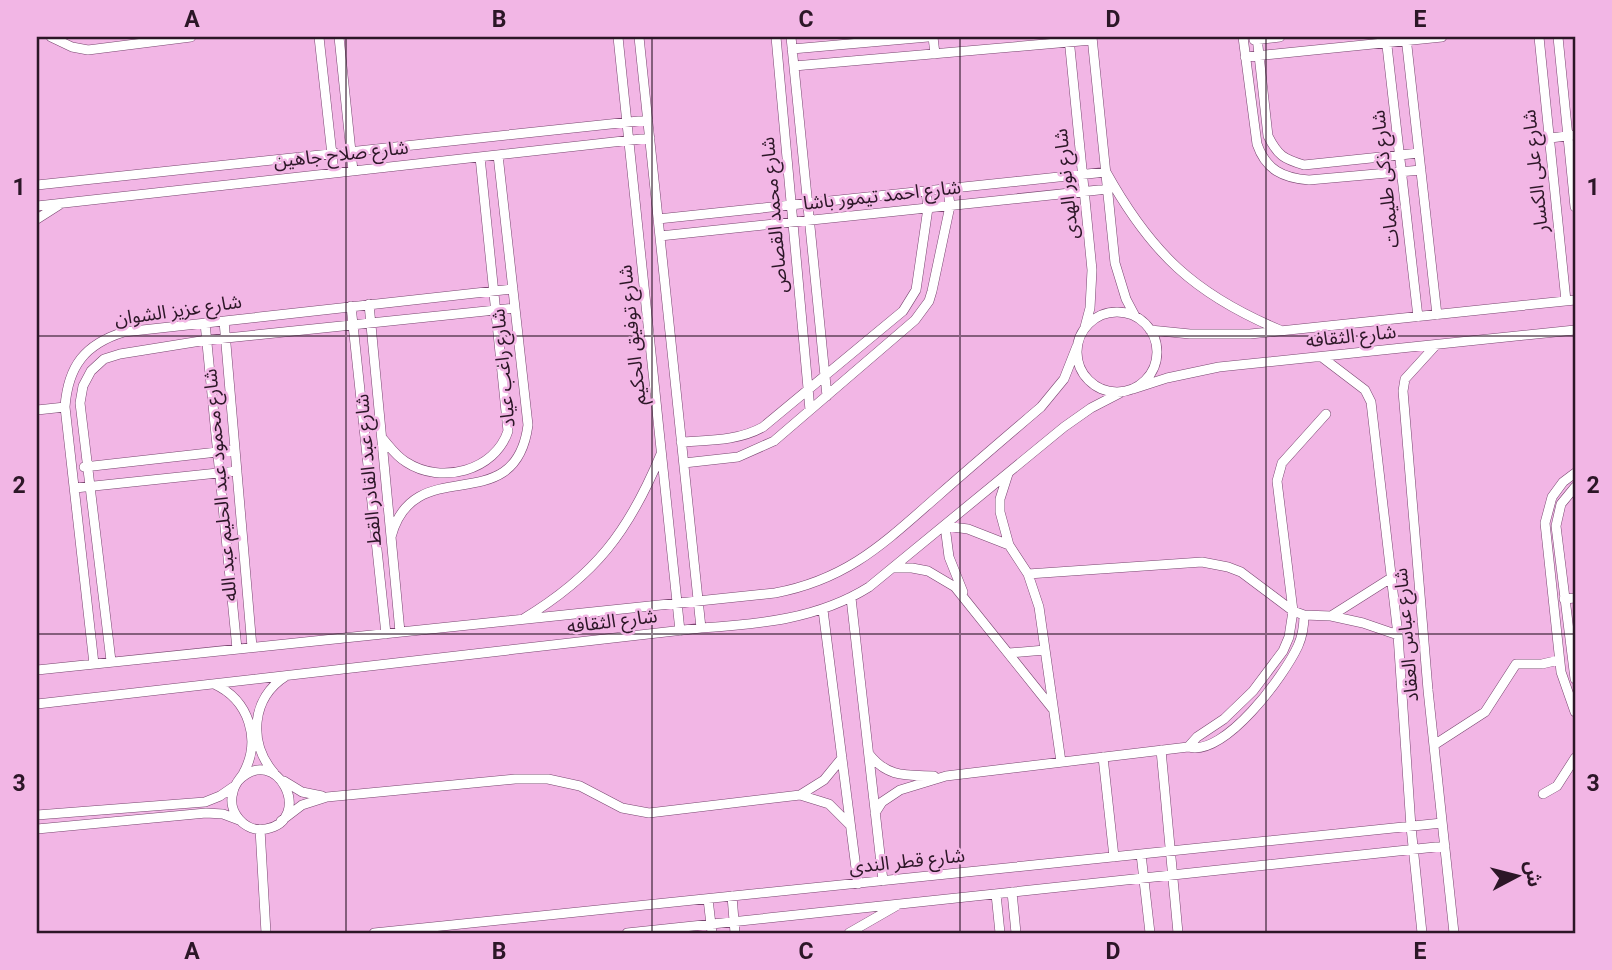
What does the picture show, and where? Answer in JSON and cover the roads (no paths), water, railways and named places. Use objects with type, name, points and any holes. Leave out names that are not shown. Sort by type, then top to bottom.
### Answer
[{"type":"street","points":[[51,37],[72,47],[88,50],[191,37]]},
{"type":"street","points":[[318,37],[334,173]]},
{"type":"street","points":[[339,37],[353,171]]},
{"type":"street","name":"شارع توفيق الحكيم","points":[[618,37],[680,631]]},
{"type":"street","name":"شارع توفيق الحكيم","points":[[639,37],[701,628]]},
{"type":"street","name":"شارع محمد القصاص","points":[[776,37],[810,410]]},
{"type":"street","name":"شارع محمد القصاص","points":[[791,37],[827,396]]},
{"type":"street","points":[[792,48],[925,37]]},
{"type":"street","points":[[933,37],[935,54]]},
{"type":"street","points":[[1280,37],[1243,39],[1257,144],[1261,155],[1276,172],[1291,178],[1308,180],[1421,170]]},
{"type":"street","points":[[1245,57],[1387,40],[1442,37]]},
{"type":"street","name":"شارع على الكسار","points":[[1539,37],[1570,301]]},
{"type":"street","name":"شارع على الكسار","points":[[1558,37],[1572,136],[1575,207]]},
{"type":"street","points":[[794,66],[1092,38]]},
{"type":"street","name":"شارع نور الهدى","points":[[1092,38],[1115,264],[1135,316]]},
{"type":"street","points":[[1258,38],[1268,136],[1275,150],[1287,160],[1304,165],[1419,153]]},
{"type":"street","name":"شارع نور الهدى","points":[[1069,39],[1092,270],[1090,309],[1085,327]]},
{"type":"street","name":"شارع ذكى طليمات","points":[[1406,39],[1437,315]]},
{"type":"street","name":"شارع ذكى طليمات","points":[[1387,40],[1418,317]]},
{"type":"street","name":"شارع صلاح جاهين","points":[[38,184],[648,120]]},
{"type":"street","points":[[1550,138],[1572,136]]},
{"type":"street","name":"شارع صلاح جاهين","points":[[37,206],[650,138]]},
{"type":"street","name":"شارع راغب عياد","points":[[391,537],[400,514],[417,497],[432,491],[485,481],[502,474],[517,461],[525,444],[528,425],[498,155]]},
{"type":"street","name":"شارع راغب عياد","points":[[383,439],[407,463],[441,473],[475,467],[503,446],[509,417],[480,157]]},
{"type":"street","points":[[1552,162],[1573,159]]},
{"type":"street","points":[[1276,172],[1287,160]]},
{"type":"street","points":[[1106,173],[1141,229],[1177,269],[1209,294],[1243,314],[1280,330]]},
{"type":"street","name":"شارع احمد تيمور باشا","points":[[658,219],[1106,173]]},
{"type":"street","points":[[684,463],[738,457],[774,441],[924,310],[932,291],[950,206],[948,189]]},
{"type":"street","name":"شارع احمد تيمور باشا","points":[[660,236],[1108,189]]},
{"type":"street","points":[[681,442],[750,434],[772,421],[903,311],[914,296],[928,208],[926,191]]},
{"type":"street","points":[[37,219],[63,203]]},
{"type":"street","name":"شارع عزيز الشوان","points":[[94,664],[65,407],[72,373],[81,358],[93,346],[124,332],[513,289]]},
{"type":"street","name":"شارع الثقافه","points":[[1150,330],[1210,335],[1250,334],[1570,301]]},
{"type":"street","name":"شارع عبد القادر القط","points":[[369,304],[400,632]]},
{"type":"street","name":"شارع عبد القادر القط","points":[[351,306],[386,634]]},
{"type":"street","name":"شارع عزيز الشوان","points":[[111,661],[80,403],[83,386],[91,371],[104,359],[207,340],[515,308]]},
{"type":"street","points":[[1114,312],[1135,316],[1156,340],[1156,363],[1143,383],[1133,389],[1120,393],[1096,387],[1080,368],[1077,346],[1085,327],[1103,314],[1114,312]]},
{"type":"street","name":"شارع محمود عبد الحليم عبد الله","points":[[224,321],[252,647]]},
{"type":"street","name":"شارع محمود عبد الحليم عبد الله","points":[[205,323],[237,649]]},
{"type":"street","name":"شارع الثقافه","points":[[1133,389],[1175,376],[1219,367],[1575,330]]},
{"type":"street","name":"شارع عباس العقاد","points":[[1436,345],[1405,379],[1403,391],[1434,745],[1454,933]]},
{"type":"street","name":"شارع الثقافه","points":[[37,670],[797,589],[834,576],[867,556],[1041,407],[1064,379],[1077,346]]},
{"type":"street","name":"شارع عباس العقاد","points":[[1323,358],[1357,382],[1371,402],[1398,635],[1411,827],[1422,933]]},
{"type":"street","name":"شارع الثقافه","points":[[37,704],[774,621],[823,610],[851,598],[893,569],[1077,417],[1120,393]]},
{"type":"street","points":[[37,410],[65,407]]},
{"type":"street","points":[[1188,747],[1197,737],[1224,719],[1264,678],[1283,651],[1289,637],[1293,611],[1277,481],[1282,463],[1326,414]]},
{"type":"street","points":[[72,468],[235,450]]},
{"type":"street","points":[[521,620],[553,601],[582,578],[608,551],[630,520],[662,452]]},
{"type":"street","points":[[75,488],[237,471]]},
{"type":"street","points":[[1008,474],[1000,499],[1000,512],[1009,545],[1028,574],[1039,607],[1061,762]]},
{"type":"street","points":[[1575,474],[1563,482],[1552,497],[1545,523],[1559,660],[1565,688],[1575,712]]},
{"type":"street","points":[[1575,487],[1561,504],[1556,526],[1575,679]]},
{"type":"street","points":[[967,600],[952,566],[945,526],[968,529],[1009,545]]},
{"type":"street","points":[[1028,574],[1202,562],[1215,564],[1241,572],[1293,611],[1363,623],[1398,635]]},
{"type":"street","points":[[893,569],[912,568],[935,574],[949,582],[967,600],[1053,709]]},
{"type":"street","points":[[1331,616],[1391,578]]},
{"type":"street","points":[[851,598],[883,881]]},
{"type":"street","points":[[1564,599],[1575,598]]},
{"type":"street","points":[[823,610],[858,884]]},
{"type":"street","points":[[875,813],[882,802],[900,790],[946,776],[1188,747],[1202,748],[1216,741],[1265,697],[1300,643],[1304,615]]},
{"type":"street","points":[[1009,653],[1045,650]]},
{"type":"street","points":[[1434,745],[1485,712],[1516,664],[1542,664],[1559,660]]},
{"type":"street","points":[[281,821],[288,811],[290,800],[287,788],[260,751],[257,720],[269,691],[286,676]]},
{"type":"street","points":[[212,684],[236,700],[250,725],[251,755],[236,783],[232,804],[239,820]]},
{"type":"street","points":[[1161,750],[1178,933]]},
{"type":"street","points":[[869,754],[882,768],[890,772],[946,776]]},
{"type":"street","points":[[1103,757],[1114,857]]},
{"type":"street","points":[[800,795],[824,780],[842,758]]},
{"type":"street","points":[[1543,794],[1557,786],[1575,758]]},
{"type":"street","points":[[37,816],[205,802],[220,796],[246,774],[257,771],[268,772],[302,792],[327,797]]},
{"type":"street","points":[[37,829],[206,813],[223,814],[248,827],[260,829],[271,827],[302,805],[327,797],[530,779],[564,781],[580,786],[622,808],[649,813],[800,795],[829,804],[850,825]]},
{"type":"street","name":"شارع قطر الندى","points":[[374,933],[1442,823]]},
{"type":"street","points":[[260,829],[266,933]]},
{"type":"street","points":[[627,933],[711,929],[734,922],[1445,846]]},
{"type":"street","points":[[1141,854],[1150,933]]},
{"type":"street","points":[[1012,892],[1016,933]]},
{"type":"street","points":[[996,894],[1000,933]]},
{"type":"street","points":[[732,897],[736,933]]},
{"type":"street","points":[[708,899],[711,929]]},
{"type":"street","points":[[849,933],[901,904]]}]
